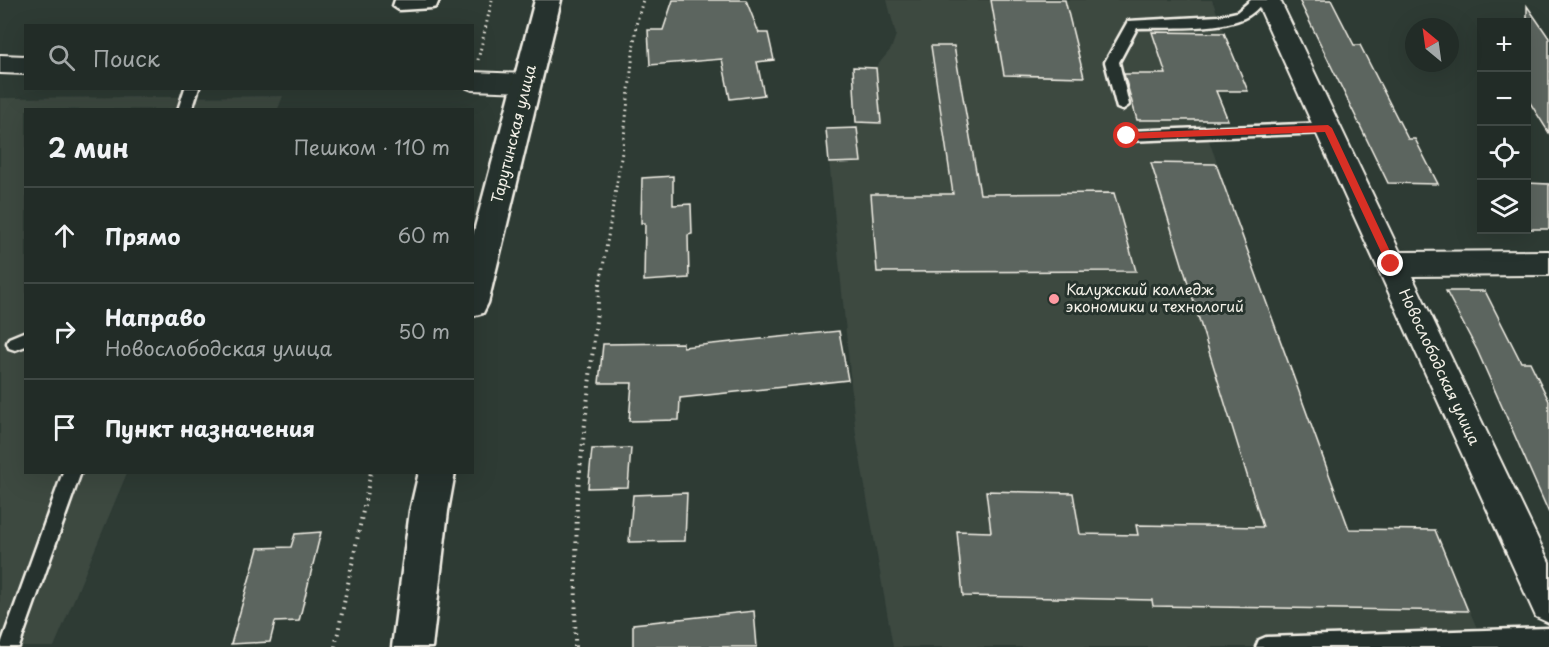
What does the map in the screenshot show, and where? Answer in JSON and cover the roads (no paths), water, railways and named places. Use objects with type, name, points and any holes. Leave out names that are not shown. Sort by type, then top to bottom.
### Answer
[{"type":"main road","name":"Тарутинская улица","points":[[474,295],[548,0]]},
{"type":"main road","points":[[412,647],[429,511],[437,474]]},
{"type":"street","name":"Новослободская улица","points":[[1268,0],[1549,604]]},
{"type":"street","points":[[0,64],[24,65]]},
{"type":"street","points":[[474,75],[527,83]]},
{"type":"street","points":[[1391,264],[1549,263]]},
{"type":"lane","points":[[401,0],[399,6],[432,4],[433,0]]},
{"type":"lane","points":[[1122,105],[1112,62],[1133,24],[1219,20],[1241,15],[1259,0]]},
{"type":"lane","points":[[186,108],[191,90]]},
{"type":"lane","points":[[1127,136],[1328,128]]},
{"type":"lane","points":[[9,647],[71,474]]},
{"type":"lane","points":[[1266,647],[1549,638]]},
{"type":"place","name":"Калужский колледж экономики и технологий","points":[[1054,299]]}]
